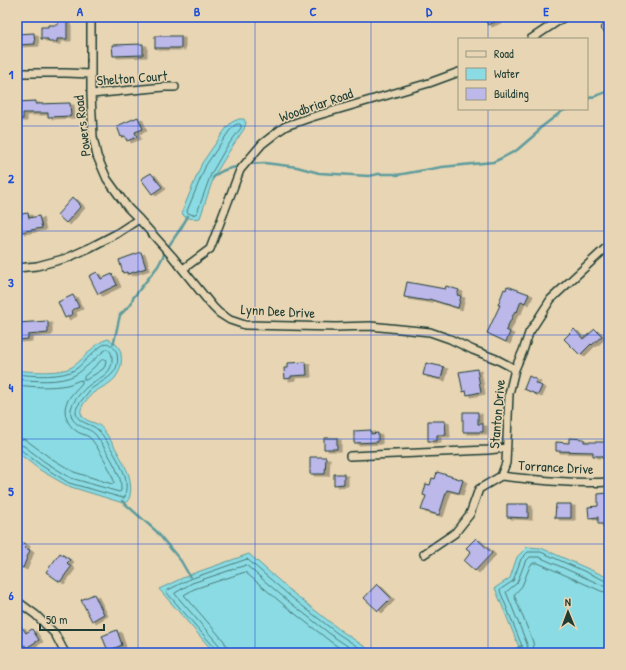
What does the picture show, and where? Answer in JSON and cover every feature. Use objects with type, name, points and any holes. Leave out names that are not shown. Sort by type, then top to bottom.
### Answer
[{"type":"street","name":"Powers Road","points":[[91,17],[90,94],[93,137],[97,156],[107,179],[128,208],[140,219]]},
{"type":"street","points":[[532,38],[564,17]]},
{"type":"street","name":"Woodbriar Road","points":[[183,269],[210,249],[240,170],[262,144],[280,130],[286,126],[312,117],[429,83],[458,72]]},
{"type":"street","points":[[17,73],[91,74]]},
{"type":"street","name":"Shelton Court","points":[[90,94],[175,87]]},
{"type":"street","points":[[17,268],[37,266],[67,258],[116,234],[140,219]]},
{"type":"street","name":"Lynn Dee Drive","points":[[140,219],[213,307],[230,320],[245,325],[336,327],[370,326],[430,332],[496,359],[515,369]]},
{"type":"street","name":"Stanton Drive","points":[[501,476],[506,463],[509,394],[515,369],[529,333],[551,299],[609,244]]},
{"type":"street","points":[[350,456],[506,448]]},
{"type":"street","points":[[424,554],[455,533],[470,514],[479,489],[501,476]]},
{"type":"street","name":"Torrance Drive","points":[[501,476],[545,481],[609,482]]},
{"type":"street","points":[[17,601],[36,615],[55,634],[65,653]]},
{"type":"water","points":[[239,119],[244,119],[246,123],[244,129],[214,176],[200,218],[195,219],[183,215],[182,212],[202,163],[227,127],[232,122]]},
{"type":"water","points":[[108,339],[120,349],[121,363],[119,370],[112,381],[91,395],[81,408],[81,413],[84,418],[100,426],[112,442],[125,465],[129,476],[131,490],[129,499],[127,502],[123,503],[68,486],[40,470],[17,452],[17,370],[45,372],[67,369],[77,364],[98,344]]},
{"type":"water","points":[[527,547],[541,548],[609,578],[609,653],[519,653],[519,647],[495,588],[510,578],[517,557]]},
{"type":"water","points":[[249,554],[293,593],[340,630],[374,653],[213,653],[159,589],[189,575]]},
{"type":"building","points":[[484,17],[506,17],[488,25]]},
{"type":"building","points":[[58,19],[67,19],[67,39],[57,39],[57,42],[48,42],[48,39],[41,39],[41,27],[58,25]]},
{"type":"building","points":[[609,20],[609,30],[605,33],[600,28]]},
{"type":"building","points":[[34,33],[35,44],[17,45],[17,34]]},
{"type":"building","points":[[155,36],[181,36],[181,48],[155,48]]},
{"type":"building","points":[[143,44],[143,55],[113,56],[112,45]]},
{"type":"building","points":[[36,101],[36,104],[70,103],[71,116],[48,117],[48,113],[23,113],[23,119],[17,119],[17,102]]},
{"type":"building","points":[[138,117],[143,129],[135,132],[137,137],[127,141],[125,136],[121,137],[117,126]]},
{"type":"building","points":[[151,173],[162,187],[152,194],[141,179]]},
{"type":"building","points":[[73,197],[81,206],[66,223],[57,215]]},
{"type":"building","points":[[28,213],[29,218],[39,216],[42,228],[20,232],[17,220],[21,219],[21,214]]},
{"type":"building","points":[[141,252],[146,268],[128,274],[127,272],[123,273],[119,260]]},
{"type":"building","points":[[97,272],[101,279],[112,274],[117,285],[98,294],[89,276]]},
{"type":"building","points":[[407,282],[445,289],[446,286],[459,290],[457,295],[461,296],[458,308],[429,299],[428,301],[404,297]]},
{"type":"building","points":[[507,286],[529,294],[525,303],[521,301],[517,312],[515,311],[506,330],[510,332],[506,342],[487,333],[500,305],[498,305],[504,289],[506,290]]},
{"type":"building","points":[[73,295],[79,307],[72,310],[73,314],[65,318],[58,302]]},
{"type":"building","points":[[48,321],[48,333],[28,335],[28,339],[17,340],[17,323]]},
{"type":"building","points":[[574,329],[583,339],[595,329],[602,336],[580,355],[564,339]]},
{"type":"building","points":[[306,362],[307,375],[291,376],[291,378],[285,379],[284,368],[288,368],[288,363]]},
{"type":"building","points":[[426,363],[444,367],[441,379],[423,375]]},
{"type":"building","points":[[477,369],[481,392],[467,395],[466,391],[463,392],[459,372]]},
{"type":"building","points":[[529,376],[537,380],[535,383],[542,386],[538,395],[524,389]]},
{"type":"building","points":[[463,412],[478,412],[478,424],[483,424],[483,432],[463,432]]},
{"type":"building","points":[[428,421],[445,421],[446,435],[437,435],[437,441],[428,441]]},
{"type":"building","points":[[371,430],[371,434],[378,433],[378,442],[354,443],[354,431]]},
{"type":"building","points":[[324,438],[337,438],[337,449],[324,449]]},
{"type":"building","points":[[569,438],[584,439],[584,442],[609,442],[609,458],[593,456],[593,452],[556,451],[556,442],[569,443]]},
{"type":"building","points":[[310,457],[326,457],[325,474],[310,474]]},
{"type":"building","points":[[437,472],[463,480],[459,493],[447,490],[439,515],[421,510],[426,496],[423,495],[426,484],[430,485],[432,478],[435,479]]},
{"type":"building","points":[[334,474],[344,474],[344,484],[334,485]]},
{"type":"building","points":[[608,493],[609,522],[607,522],[607,524],[598,524],[598,517],[589,518],[588,507],[598,506],[598,494]]},
{"type":"building","points":[[507,504],[528,504],[528,518],[507,517]]},
{"type":"building","points":[[556,504],[571,504],[571,518],[555,518]]},
{"type":"building","points":[[476,538],[492,553],[475,571],[464,561],[471,552],[466,548]]},
{"type":"building","points":[[17,541],[26,544],[25,548],[30,550],[23,568],[17,565]]},
{"type":"building","points":[[60,553],[70,560],[67,563],[71,567],[60,582],[46,572]]},
{"type":"building","points":[[377,584],[391,598],[378,611],[364,598]]},
{"type":"building","points":[[94,594],[104,614],[92,621],[81,600]]},
{"type":"building","points":[[21,626],[26,633],[32,629],[39,640],[26,648],[25,645],[20,648],[17,644],[17,629]]},
{"type":"building","points":[[117,630],[122,645],[108,651],[102,636]]},
{"type":"waterway","points":[[588,99],[609,91]]},
{"type":"waterway","points":[[247,164],[265,163],[297,167],[319,173],[369,176],[378,174],[397,175],[442,167],[493,162],[517,150],[538,132],[539,129],[565,110]]},
{"type":"waterway","points":[[213,178],[222,171],[241,166]]},
{"type":"waterway","points":[[113,344],[120,315],[131,304],[133,298],[158,266],[168,247],[188,216]]},
{"type":"waterway","points":[[122,501],[156,531],[181,561],[190,577]]},
{"type":"waterway","points":[[513,653],[522,646]]}]
